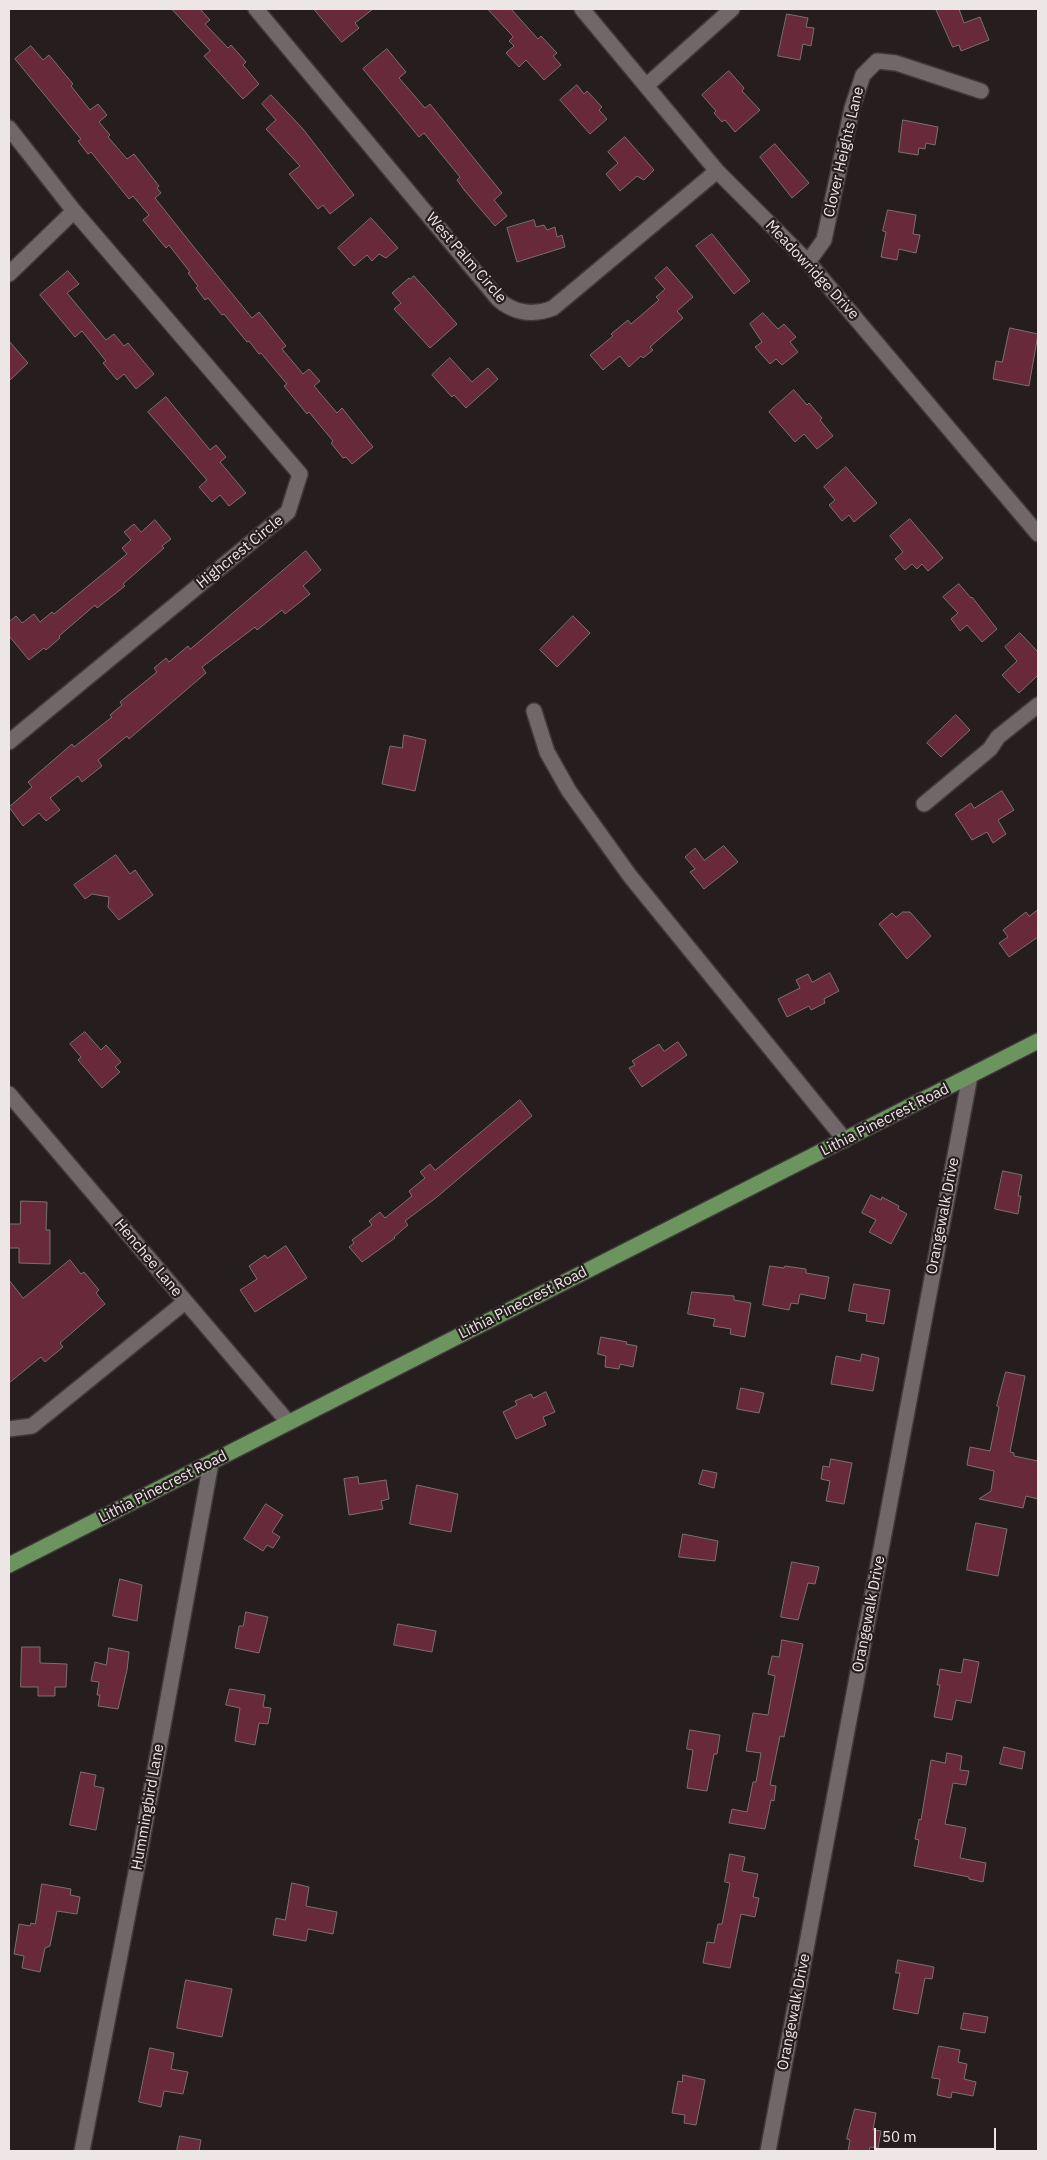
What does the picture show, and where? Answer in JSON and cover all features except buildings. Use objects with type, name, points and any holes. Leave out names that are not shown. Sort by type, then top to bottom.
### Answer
[{"type":"main road","name":"Lithia Pinecrest Road","points":[[9,1565],[1038,1041]]},
{"type":"street","name":"West Palm Circle","points":[[256,9],[498,299],[514,310],[534,313],[553,308],[717,171]]},
{"type":"street","name":"Meadowridge Drive","points":[[582,9],[717,171],[808,262],[1038,534]]},
{"type":"street","points":[[646,86],[732,9]]},
{"type":"street","name":"Clover Heights Lane","points":[[808,262],[824,240],[852,108],[863,75],[877,61],[896,63],[981,91]]},
{"type":"street","name":"Highcrest Circle","points":[[9,128],[74,211],[300,474],[288,512],[9,742]]},
{"type":"street","points":[[9,274],[74,211]]},
{"type":"street","points":[[924,804],[990,749],[998,737],[1038,705]]},
{"type":"street","points":[[534,712],[547,752],[569,790],[630,876],[845,1140]]},
{"type":"street","name":"Orangewalk Drive","points":[[768,2151],[970,1076]]},
{"type":"street","name":"Henchee Lane","points":[[9,1094],[288,1422]]},
{"type":"street","points":[[9,1429],[32,1426],[186,1302]]},
{"type":"street","name":"Hummingbird Lane","points":[[82,2151],[139,1857],[211,1463]]}]
